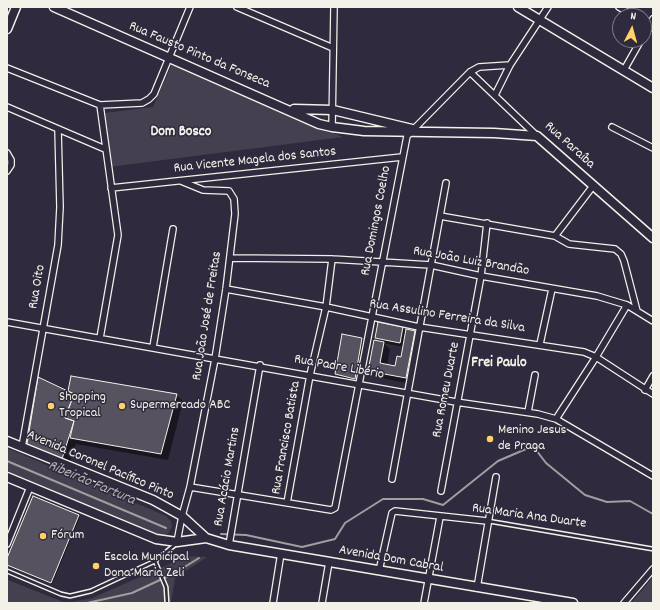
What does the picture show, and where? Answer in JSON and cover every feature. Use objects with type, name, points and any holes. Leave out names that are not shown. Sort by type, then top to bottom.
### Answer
[{"type":"street","points":[[7,28],[16,7]]},
{"type":"street","name":"Rua Fausto Pinto da Fonseca","points":[[54,7],[289,109],[320,124],[332,127],[372,130],[537,136]]},
{"type":"street","points":[[7,68],[100,105],[142,103],[149,100],[154,94],[190,7]]},
{"type":"street","points":[[237,7],[333,48]]},
{"type":"street","points":[[332,127],[334,7]]},
{"type":"street","points":[[518,7],[653,88]]},
{"type":"street","points":[[495,95],[510,65],[548,7]]},
{"type":"street","points":[[624,70],[636,48]]},
{"type":"street","points":[[414,131],[470,72],[479,67],[510,65]]},
{"type":"street","name":"Rua Paraíba","points":[[470,72],[537,136],[653,238]]},
{"type":"street","points":[[100,105],[110,188],[118,235],[100,338]]},
{"type":"street","points":[[7,107],[105,149]]},
{"type":"street","name":"Rua Fausto Pinto da Fonseca","points":[[289,109],[333,110],[414,131]]},
{"type":"street","points":[[372,130],[373,120]]},
{"type":"street","points":[[612,127],[653,148]]},
{"type":"street","name":"Rua Oito","points":[[22,447],[58,245],[60,207],[58,129]]},
{"type":"street","name":"Rua Domingos Coelho","points":[[287,503],[331,510],[335,508],[402,157],[414,131]]},
{"type":"street","points":[[7,153],[11,160],[11,165],[7,171]]},
{"type":"street","name":"Rua Vicente Magela dos Santos","points":[[110,188],[402,157]]},
{"type":"street","name":"Rua João José de Freitas","points":[[177,542],[190,487],[215,359],[235,214],[231,194],[225,190],[196,188],[181,181]]},
{"type":"street","points":[[392,479],[430,264],[446,183]]},
{"type":"street","points":[[555,236],[593,186]]},
{"type":"street","points":[[440,216],[555,236],[569,244],[615,249],[621,254],[624,261],[637,311]]},
{"type":"street","name":"Rua Romeu Duarte","points":[[441,491],[456,402],[482,276],[487,223]]},
{"type":"street","points":[[154,347],[173,229]]},
{"type":"street","name":"Rua João Luiz Brandão","points":[[230,258],[383,260],[430,264],[482,276],[596,296],[627,305],[653,321]]},
{"type":"street","name":"Rua Francisco Batista","points":[[287,503],[310,375],[326,307],[332,259]]},
{"type":"street","name":"Rua Assulino Ferreira da Silva","points":[[226,288],[419,327],[471,333],[584,352],[596,357],[653,394]]},
{"type":"street","points":[[540,344],[552,289]]},
{"type":"street","points":[[556,419],[627,305]]},
{"type":"street","name":"Rua Padre Libério","points":[[7,322],[359,383],[456,402],[528,412],[556,419],[653,476]]},
{"type":"street","name":"Rua Acácio Martins","points":[[230,542],[260,366]]},
{"type":"street","points":[[528,412],[535,375]]},
{"type":"street","points":[[645,390],[653,376]]},
{"type":"street","name":"Avenida Coronel Pacífico Pinto","points":[[7,440],[153,500],[182,516],[206,538]]},
{"type":"street","points":[[7,477],[156,539],[177,542],[206,538]]},
{"type":"street","points":[[477,588],[487,521],[496,477]]},
{"type":"street","points":[[7,544],[30,487]]},
{"type":"street","points":[[190,487],[287,503]]},
{"type":"street","name":"Rua Maria Ana Duarte","points":[[379,571],[392,513],[398,510],[440,517],[487,521]]},
{"type":"street","points":[[424,603],[440,517]]},
{"type":"street","name":"Avenida Dom Cabral","points":[[206,538],[379,571],[573,603]]},
{"type":"street","points":[[273,603],[281,553]]},
{"type":"street","points":[[322,603],[329,562]]},
{"type":"street","points":[[624,603],[653,569]]},
{"type":"lane","name":"Rua Maria Ana Duarte","points":[[487,521],[653,549]]},
{"type":"lane","points":[[7,571],[61,594],[70,596],[91,591],[155,561],[177,542]]},
{"type":"lane","points":[[155,561],[166,587],[168,603]]},
{"type":"shaded area","points":[[172,64],[343,137],[109,167],[104,113],[153,107]]},
{"type":"shaded area","points":[[7,448],[166,516],[171,521],[172,527],[168,534],[158,536],[7,471]]},
{"type":"shaded area","points":[[183,556],[207,557],[175,578],[171,602],[67,603],[92,598],[172,563]]},
{"type":"shaded area","points":[[653,577],[653,603],[633,603],[632,602]]},
{"type":"shaded area","points":[[8,580],[66,603],[7,603]]},
{"type":"building","points":[[378,322],[403,327],[400,343],[375,338]]},
{"type":"building","points":[[406,329],[415,331],[406,378],[368,371],[374,340],[384,342],[380,363],[395,366],[397,356],[401,357]]},
{"type":"building","points":[[342,334],[362,338],[355,379],[335,374]]},
{"type":"building","name":"Supermercado ABC","points":[[71,376],[177,394],[161,454],[70,438],[74,421],[65,418],[74,394],[68,391]]},
{"type":"building","name":"Shopping Tropical","points":[[38,377],[74,394],[65,418],[74,421],[62,459],[27,444]]},
{"type":"building","name":"Fórum","points":[[33,496],[79,515],[51,583],[7,565],[7,558]]},
{"type":"waterway","points":[[221,534],[246,535],[302,547],[335,539],[345,523],[383,499],[423,499],[443,505],[498,461],[533,446],[546,463],[585,495],[607,502],[630,501],[653,514]]},
{"type":"waterway","name":"Ribeirão Fartura","points":[[7,461],[166,528]]},
{"type":"waterway","points":[[87,603],[132,593],[175,573],[199,558]]},
{"type":"place","name":"Shopping Tropical","points":[[51,406]]},
{"type":"place","name":"Supermercado ABC","points":[[122,406]]},
{"type":"place","name":"Menino Jesus de Praga","points":[[490,439]]},
{"type":"place","name":"Fórum","points":[[43,536]]},
{"type":"place","name":"Escola Municipal Dona Maria Zeli","points":[[96,566]]},
{"type":"district","name":"Dom Bosco","points":[[181,133]]},
{"type":"district","name":"Frei Paulo","points":[[499,364]]}]
